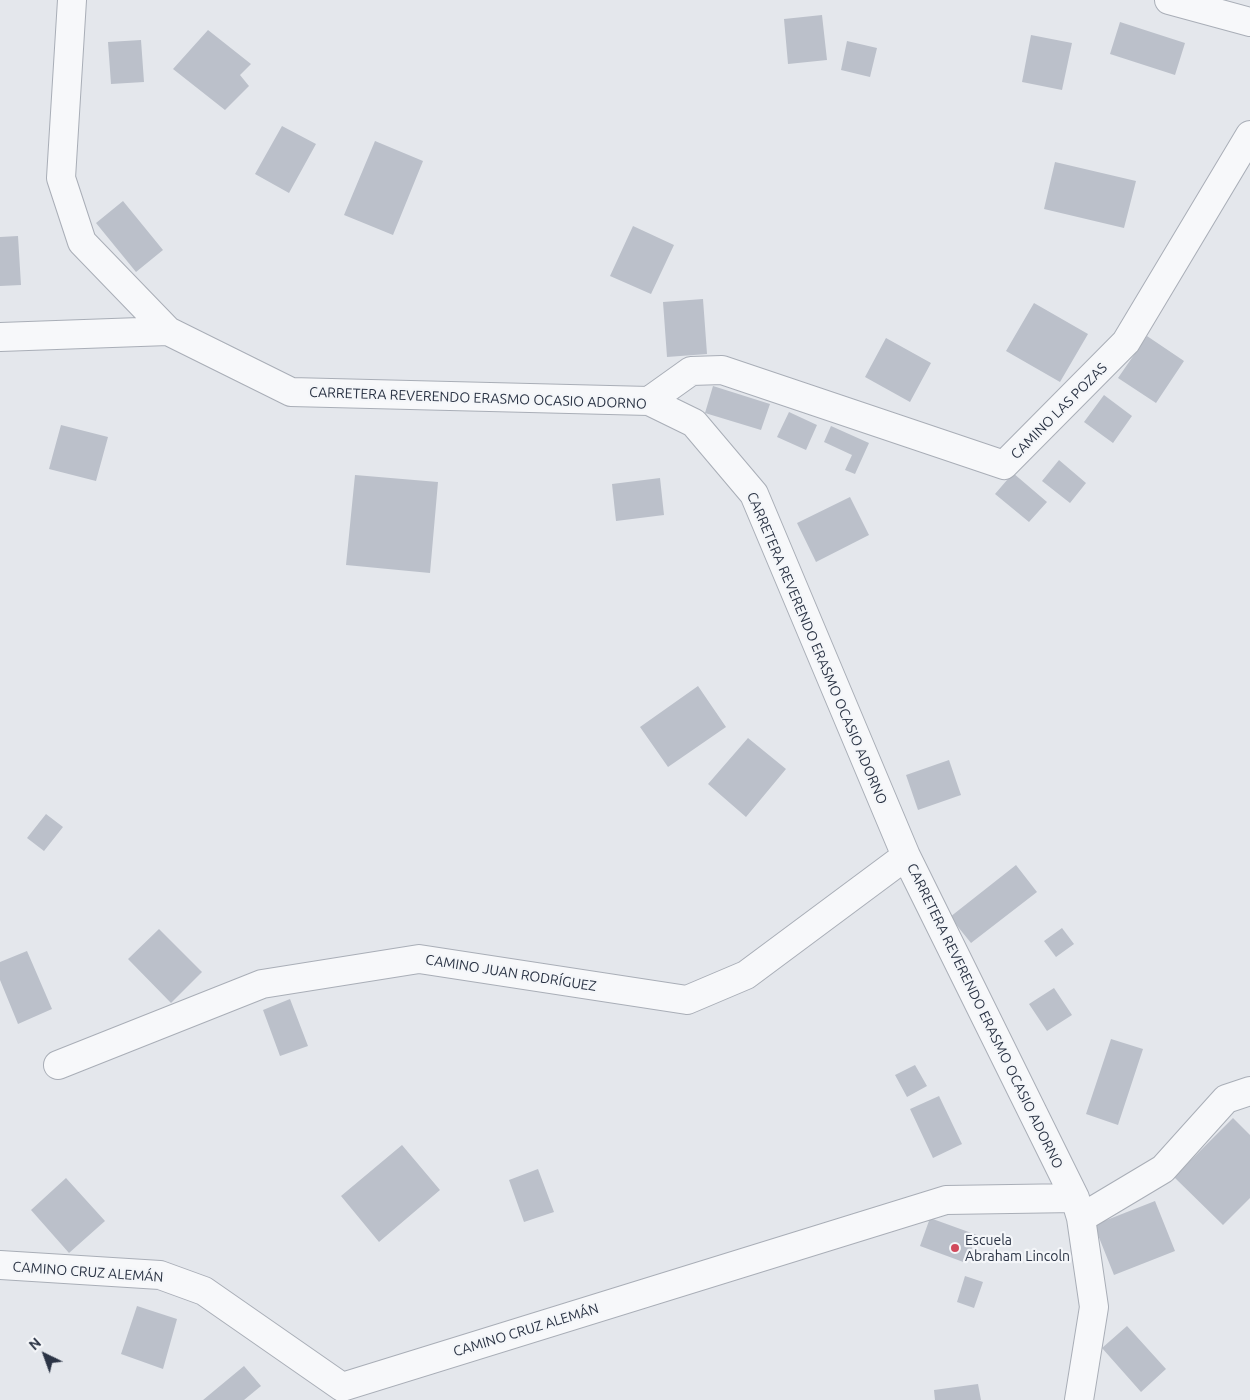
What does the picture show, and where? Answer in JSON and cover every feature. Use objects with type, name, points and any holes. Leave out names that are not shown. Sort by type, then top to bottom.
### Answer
[{"type":"street","name":"CARRETERA REVERENDO ERASMO OCASIO ADORNO","points":[[72,0],[61,178],[82,242],[168,331],[291,392],[649,401],[694,423],[754,494],[906,856],[1078,1208],[1094,1307],[1079,1400]]},
{"type":"street","points":[[1169,0],[1250,22]]},
{"type":"street","name":"CAMINO LAS POZAS","points":[[649,401],[691,371],[722,370],[1004,465],[1126,342],[1250,135]]},
{"type":"street","points":[[0,337],[168,331]]},
{"type":"street","name":"CAMINO JUAN RODRÍGUEZ","points":[[58,1065],[262,984],[419,959],[687,1000],[746,975],[906,856]]},
{"type":"street","points":[[1078,1208],[1163,1169],[1226,1099],[1250,1091]]},
{"type":"street","name":"CAMINO CRUZ ALEMÁN","points":[[0,1265],[160,1275],[187,1284],[204,1291],[342,1393],[946,1200],[1078,1208]]},
{"type":"building","points":[[822,15],[827,60],[788,64],[784,19]]},
{"type":"building","points":[[1120,22],[1185,43],[1175,75],[1110,54]]},
{"type":"building","points":[[208,30],[251,64],[240,75],[249,86],[225,110],[173,69]]},
{"type":"building","points":[[1031,35],[1072,43],[1062,90],[1022,82]]},
{"type":"building","points":[[141,40],[144,82],[111,84],[108,42]]},
{"type":"building","points":[[847,41],[877,48],[870,77],[841,70]]},
{"type":"building","points":[[282,126],[316,144],[289,193],[255,174]]},
{"type":"building","points":[[375,141],[423,161],[393,235],[344,215]]},
{"type":"building","points":[[1055,162],[1136,181],[1124,228],[1044,209]]},
{"type":"building","points":[[123,201],[163,250],[136,272],[96,223]]},
{"type":"building","points":[[633,226],[674,245],[651,294],[610,276]]},
{"type":"building","points":[[18,236],[21,285],[0,286],[0,237]]},
{"type":"building","points":[[703,299],[707,354],[667,357],[663,302]]},
{"type":"building","points":[[1034,303],[1088,334],[1060,382],[1006,351]]},
{"type":"building","points":[[1147,336],[1184,361],[1156,403],[1118,378]]},
{"type":"building","points":[[886,338],[931,363],[910,402],[865,377]]},
{"type":"building","points":[[713,386],[770,404],[761,430],[705,413]]},
{"type":"building","points":[[1104,395],[1132,416],[1113,443],[1084,422]]},
{"type":"building","points":[[789,412],[817,425],[806,450],[777,437]]},
{"type":"building","points":[[61,425],[108,437],[96,481],[49,469]]},
{"type":"building","points":[[831,426],[869,443],[855,474],[845,470],[852,455],[824,442]]},
{"type":"building","points":[[1059,460],[1086,483],[1070,503],[1042,481]]},
{"type":"building","points":[[1013,473],[1047,502],[1029,522],[995,494]]},
{"type":"building","points":[[355,475],[438,482],[430,573],[346,565]]},
{"type":"building","points":[[660,478],[664,515],[616,521],[612,484]]},
{"type":"building","points":[[850,497],[869,535],[816,562],[797,523]]},
{"type":"building","points":[[698,686],[726,727],[668,767],[640,727]]},
{"type":"building","points":[[748,738],[786,769],[746,817],[708,784]]},
{"type":"building","points":[[949,760],[961,795],[918,810],[906,775]]},
{"type":"building","points":[[46,814],[63,827],[44,851],[27,838]]},
{"type":"building","points":[[1016,865],[1037,892],[971,943],[950,917]]},
{"type":"building","points":[[1062,928],[1074,944],[1056,957],[1044,941]]},
{"type":"building","points":[[159,929],[202,972],[171,1003],[128,959]]},
{"type":"building","points":[[27,951],[52,1009],[18,1024],[0,980],[0,962]]},
{"type":"building","points":[[1054,988],[1072,1015],[1047,1031],[1029,1004]]},
{"type":"building","points":[[290,999],[308,1046],[280,1056],[263,1010]]},
{"type":"building","points":[[1111,1039],[1143,1049],[1118,1125],[1086,1114]]},
{"type":"building","points":[[915,1065],[927,1086],[907,1097],[895,1075]]},
{"type":"building","points":[[939,1096],[962,1144],[933,1158],[910,1109]]},
{"type":"building","points":[[1233,1118],[1250,1135],[1250,1198],[1223,1225],[1174,1177]]},
{"type":"building","points":[[402,1145],[440,1190],[379,1242],[341,1196]]},
{"type":"building","points":[[538,1169],[554,1212],[524,1222],[509,1180]]},
{"type":"building","points":[[66,1178],[105,1221],[69,1253],[31,1210]]},
{"type":"building","points":[[1155,1201],[1175,1251],[1114,1275],[1094,1225]]},
{"type":"building","points":[[930,1218],[977,1235],[966,1263],[920,1246]]},
{"type":"building","points":[[965,1276],[983,1282],[974,1308],[957,1302]]},
{"type":"building","points":[[137,1306],[177,1319],[163,1369],[121,1354]]},
{"type":"building","points":[[1127,1326],[1166,1369],[1141,1392],[1102,1348]]},
{"type":"building","points":[[244,1366],[261,1386],[244,1400],[203,1400]]},
{"type":"building","points":[[978,1384],[981,1400],[935,1400],[934,1390]]},
{"type":"place","name":"Escuela Abraham Lincoln","points":[[955,1248]]}]
